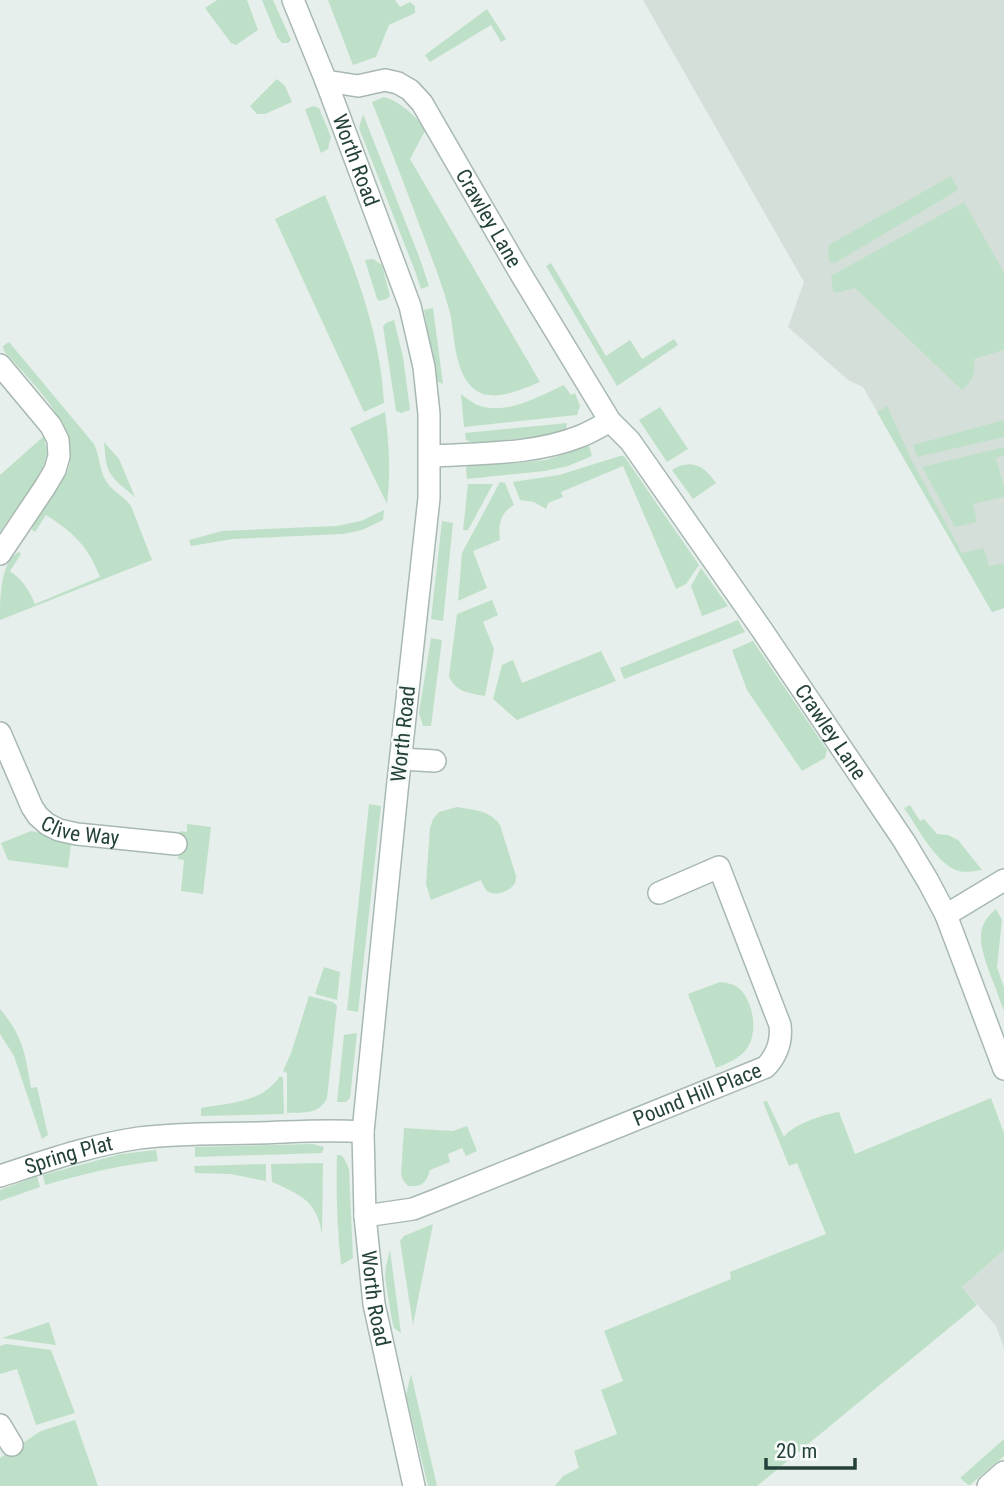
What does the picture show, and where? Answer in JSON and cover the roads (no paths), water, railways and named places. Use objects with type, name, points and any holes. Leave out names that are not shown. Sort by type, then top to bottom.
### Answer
[{"type":"street","name":"Worth Road","points":[[293,0],[410,306],[424,368],[429,414],[429,498],[363,1132],[365,1216],[374,1304],[414,1486]]},
{"type":"street","name":"Crawley Lane","points":[[326,81],[358,86],[385,80],[410,90],[422,103],[610,421],[630,441],[904,841],[946,915],[1004,1069]]},
{"type":"street","points":[[0,365],[51,426],[58,440],[59,456],[55,470],[0,554]]},
{"type":"street","points":[[430,456],[526,450],[582,436],[610,421]]},
{"type":"street","name":"Clive Way","points":[[0,733],[33,807],[47,824],[77,834],[176,844]]},
{"type":"street","points":[[401,758],[435,761]]},
{"type":"street","name":"Pound Hill Place","points":[[365,1216],[412,1209],[766,1067],[777,1049],[781,1034],[780,1025],[719,867],[659,893]]},
{"type":"street","points":[[946,915],[1004,880]]},
{"type":"street","name":"Spring Plat","points":[[0,1176],[72,1153],[137,1138],[188,1133],[331,1130],[363,1132]]},
{"type":"street","points":[[0,1425],[12,1445]]},
{"type":"street","points":[[988,1486],[1004,1472]]}]
